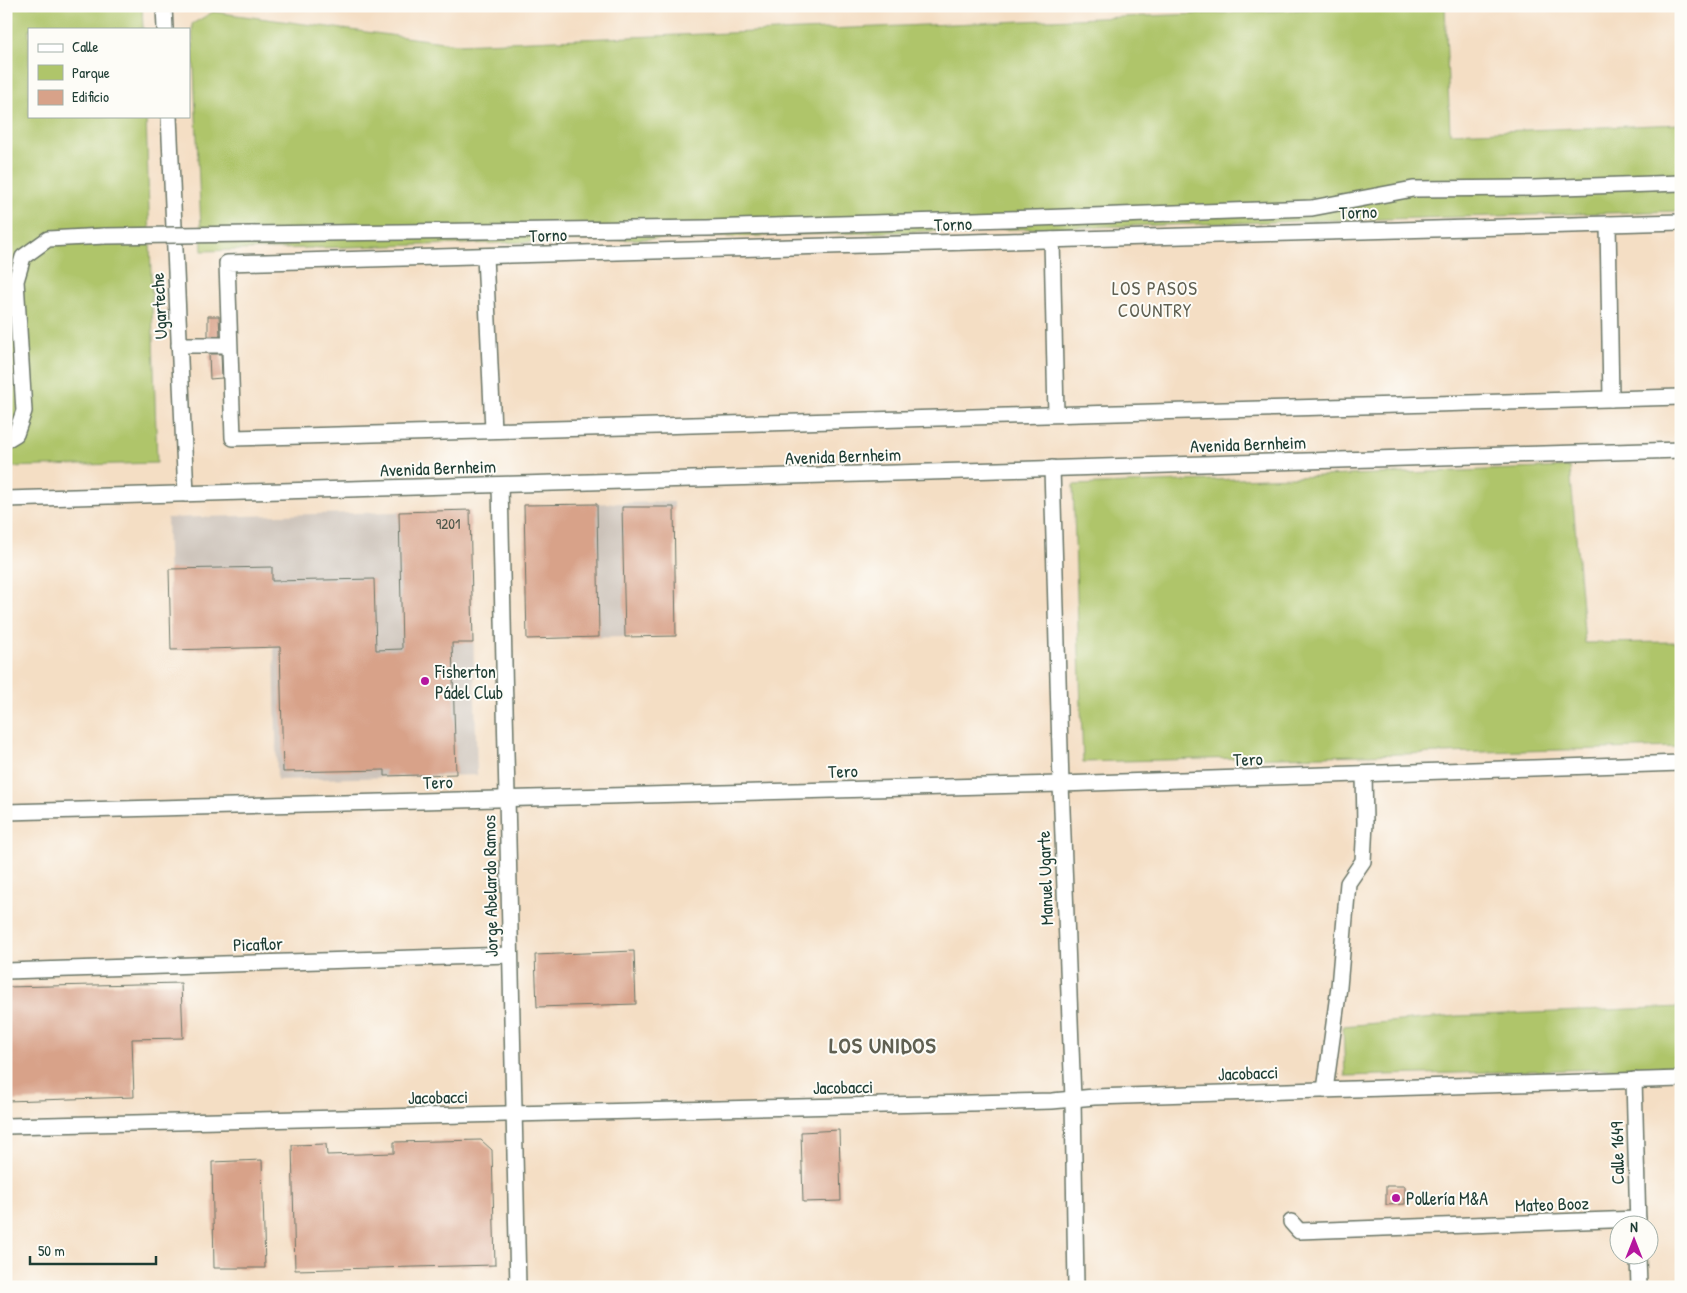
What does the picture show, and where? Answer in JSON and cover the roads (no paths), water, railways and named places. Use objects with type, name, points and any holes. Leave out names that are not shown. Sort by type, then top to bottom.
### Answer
[{"type":"street","points":[[164,6],[165,28]]},
{"type":"street","name":"Ugarteche","points":[[169,118],[186,494]]},
{"type":"street","points":[[6,440],[16,434],[24,411],[16,281],[23,256],[48,239],[105,236],[707,228],[1027,218],[1312,208],[1413,189],[1533,188],[1681,183]]},
{"type":"street","name":"Torno","points":[[229,345],[226,263],[1681,222]]},
{"type":"street","points":[[1608,224],[1611,399]]},
{"type":"street","points":[[1052,240],[1056,414]]},
{"type":"street","points":[[485,256],[493,430]]},
{"type":"street","points":[[179,346],[229,345],[233,438],[1681,397]]},
{"type":"street","name":"Avenida Bernheim","points":[[6,499],[1681,450]]},
{"type":"street","name":"Manuel Ugarte","points":[[1052,468],[1061,784],[1073,1099],[1076,1287]]},
{"type":"street","name":"Jorge Abelardo Ramos","points":[[500,485],[518,1287]]},
{"type":"street","name":"Tero","points":[[6,812],[1061,784],[1681,764]]},
{"type":"street","points":[[1325,1090],[1339,987],[1348,883],[1363,861],[1365,822],[1364,774]]},
{"type":"street","name":"Picaflor","points":[[6,971],[510,955]]},
{"type":"street","name":"Jacobacci","points":[[6,1126],[1052,1101],[1094,1096],[1681,1079]]},
{"type":"street","name":"Calle 1649","points":[[1634,1080],[1638,1216]]},
{"type":"street","name":"Mateo Booz","points":[[1291,1222],[1300,1231],[1610,1223]]},
{"type":"street","points":[[1638,1266],[1639,1287]]},
{"type":"place","name":"Fisherton Pádel Club","points":[[425,681]]},
{"type":"place","name":"Pollería M&A","points":[[1396,1198]]},
{"type":"district","name":"LOS PASOS COUNTRY","points":[[1155,299]]},
{"type":"district","name":"LOS UNIDOS","points":[[883,1045]]}]
